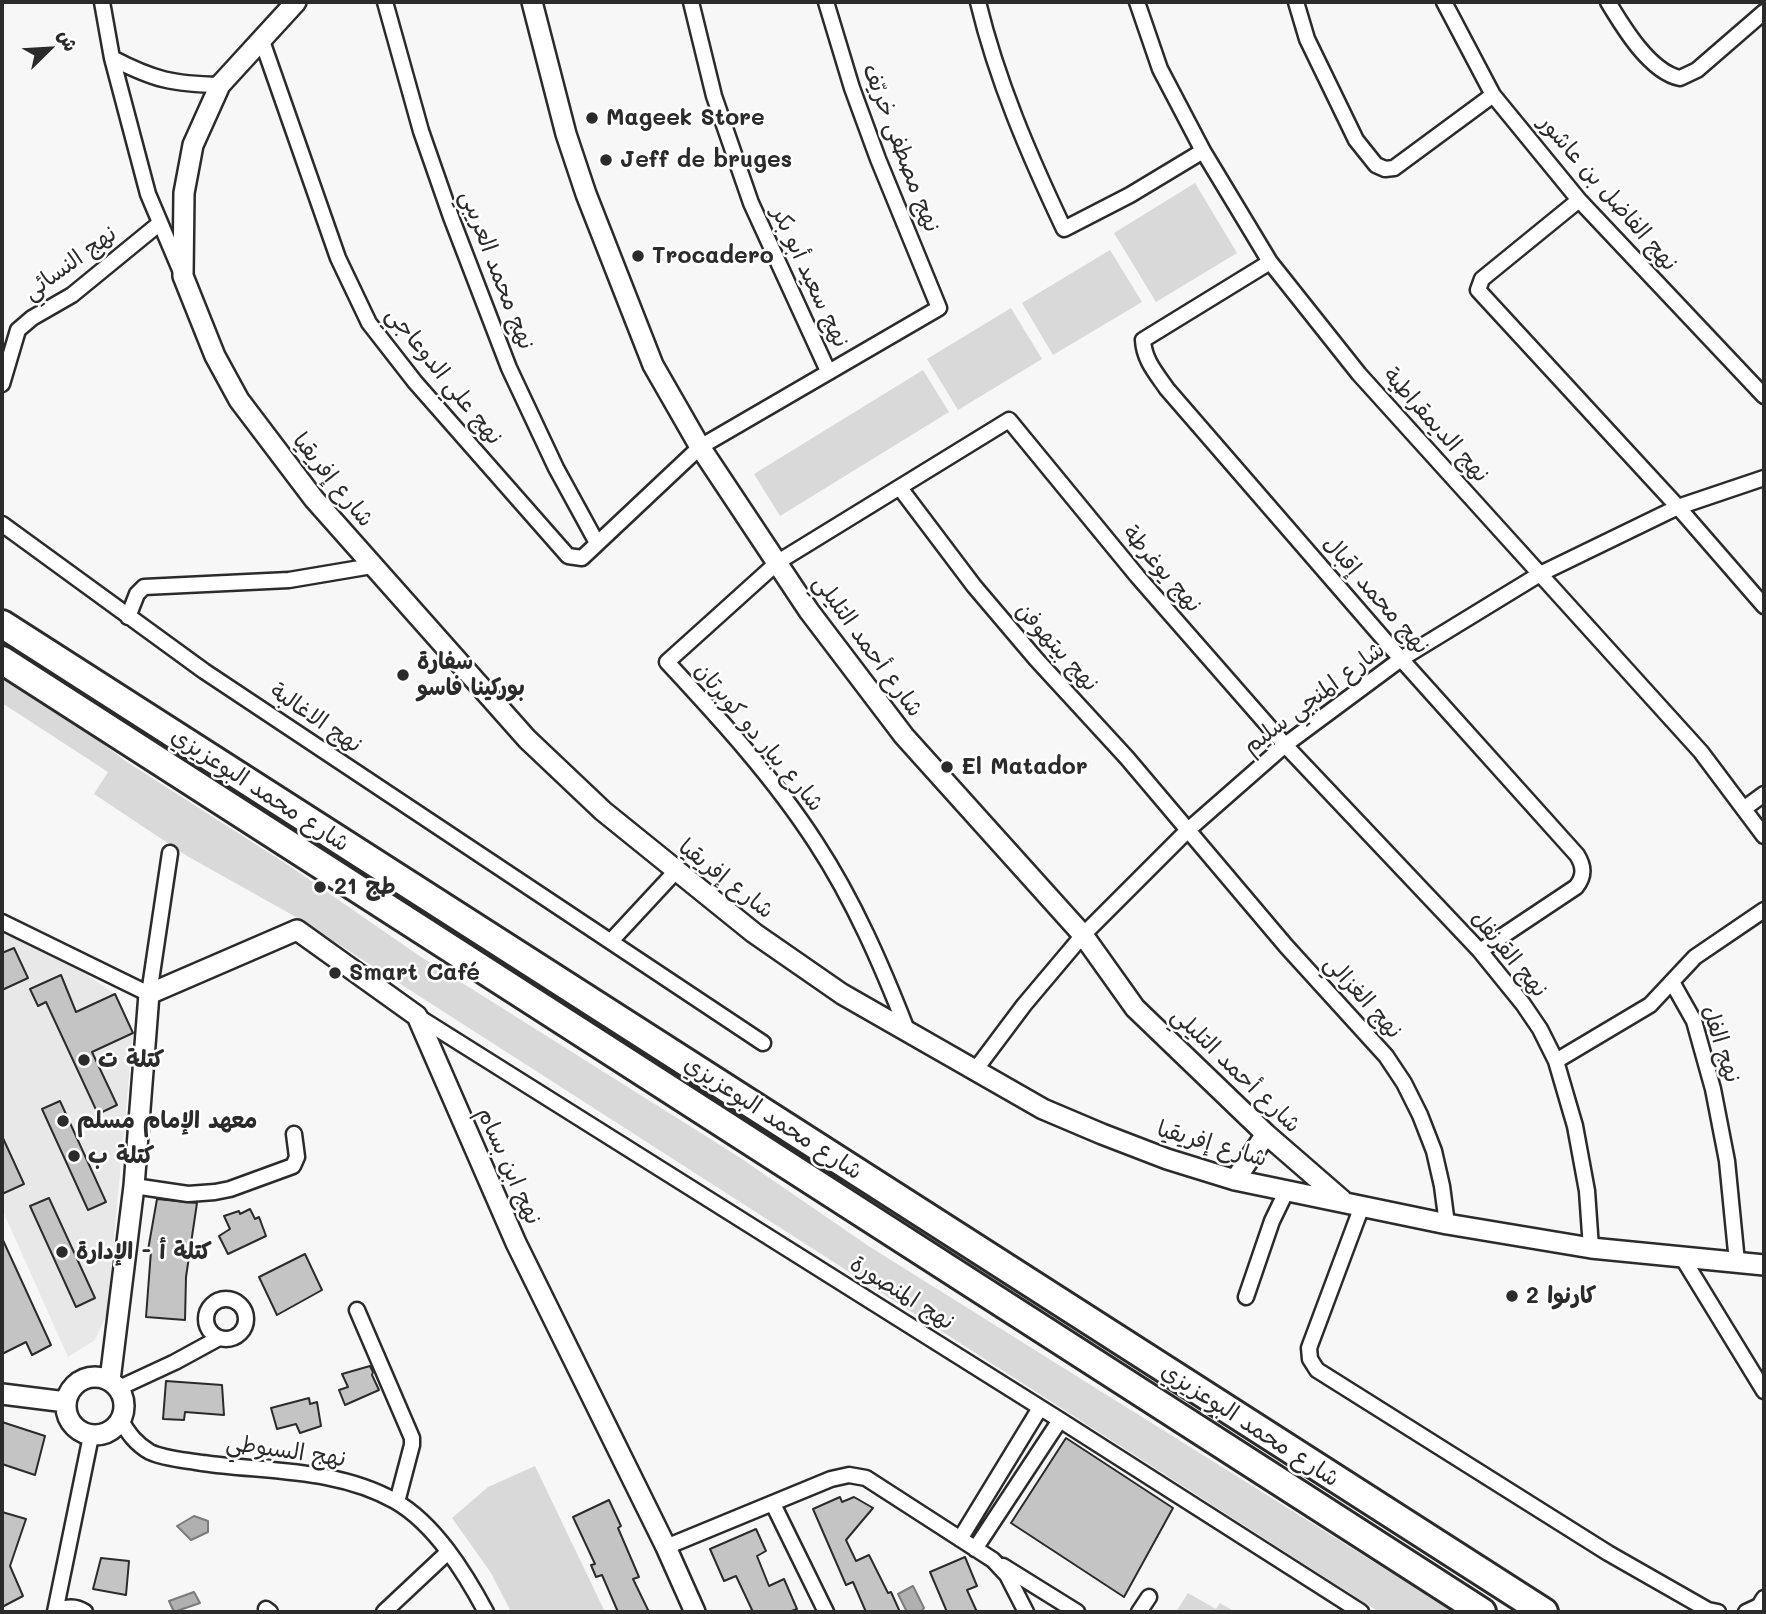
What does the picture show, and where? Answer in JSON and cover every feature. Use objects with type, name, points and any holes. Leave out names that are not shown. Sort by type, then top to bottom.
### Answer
[{"type":"highway","name":"شارع محمد البوعزيزي","points":[[5,624],[1544,1612]]},
{"type":"highway","name":"شارع محمد البوعزيزي","points":[[2,660],[1482,1612]]},
{"type":"street","points":[[102,2],[112,58],[148,194],[183,276]]},
{"type":"street","name":"نهج محمد العريبي","points":[[385,2],[421,131],[451,218],[509,368],[556,468],[597,542]]},
{"type":"street","name":"شارع أحمد التليلي","points":[[533,2],[566,134],[586,194],[653,365],[700,447],[809,611],[904,736],[1083,935],[1135,1008],[1266,1135],[1354,1204]]},
{"type":"street","name":"نهج سعيد أبو بكر","points":[[691,2],[714,96],[751,203],[828,371]]},
{"type":"street","name":"نهج مصطفى خريّف","points":[[826,2],[848,76],[878,159],[939,308]]},
{"type":"street","points":[[978,2],[988,43],[1029,155],[1064,229],[1130,195],[1203,151]]},
{"type":"street","name":"نهج الديمقراطية","points":[[1137,2],[1160,69],[1203,151],[1269,262],[1359,374],[1701,752],[1764,836]]},
{"type":"street","points":[[1296,2],[1307,39],[1356,140],[1376,165],[1385,169],[1394,168],[1493,95]]},
{"type":"street","name":"نهج الفاضل بن عاشور","points":[[1444,2],[1493,95],[1579,200],[1764,396]]},
{"type":"street","points":[[1608,2],[1619,20],[1661,71],[1680,78],[1688,76],[1764,12]]},
{"type":"street","name":"شارع إفريقيا","points":[[294,3],[220,85],[192,145],[184,193],[183,276],[215,356],[239,400],[314,499],[527,739],[603,811],[775,947],[842,994],[1043,1109],[1102,1134],[1167,1159],[1235,1180],[1447,1224],[1591,1248],[1764,1265]]},
{"type":"street","name":"نهج علي الدوعاجي","points":[[261,38],[338,258],[369,323],[415,382],[568,555],[582,558],[700,447],[939,308]]},
{"type":"street","points":[[112,58],[139,72],[179,84],[220,85]]},
{"type":"street","points":[[1579,200],[1482,279],[1478,290],[1764,606]]},
{"type":"street","name":"نهج النسائي","points":[[2,384],[18,330],[32,318],[72,295],[160,223]]},
{"type":"street","name":"نهج محمد إقبال","points":[[1269,262],[1143,340],[1144,351],[1150,366],[1167,388],[1401,659],[1577,855],[1583,874],[1576,887],[1480,951]]},
{"type":"street","name":"شارع بيار دو كوبرتان","points":[[907,1030],[883,967],[816,844],[746,749],[667,662],[778,562],[1009,420]]},
{"type":"street","name":"نهج يوغرطة","points":[[1009,420],[1138,577],[1285,745]]},
{"type":"street","name":"شارع المنجي سليم","points":[[976,1069],[1024,1005],[1083,935],[1188,830],[1285,745],[1401,659],[1540,574],[1678,508],[1764,478]]},
{"type":"street","name":"نهج بيتهوفن","points":[[900,488],[974,586],[1188,830]]},
{"type":"street","name":"نهج الاغالبة","points":[[2,524],[224,684],[763,1043]]},
{"type":"street","points":[[128,617],[137,594],[144,587],[289,580],[372,566]]},
{"type":"street","name":"نهج القرنفل","points":[[1285,745],[1480,951],[1523,1004],[1556,1061],[1580,1152],[1587,1191],[1591,1248]]},
{"type":"street","points":[[1745,808],[1764,794]]},
{"type":"street","name":"نهج الغزالي","points":[[1188,830],[1286,946],[1386,1056],[1404,1083],[1434,1151],[1447,1224]]},
{"type":"street","points":[[114,1384],[134,1186],[149,994],[170,853]]},
{"type":"street","points":[[611,941],[676,871]]},
{"type":"street","points":[[1556,1061],[1650,1005],[1695,957],[1764,910]]},
{"type":"street","points":[[2,922],[149,994],[297,930],[418,1016]]},
{"type":"street","name":"نهج الفل","points":[[1672,982],[1694,1021],[1713,1090],[1727,1161],[1737,1262]]},
{"type":"street","name":"نهج المنصورة","points":[[418,1016],[1361,1612]]},
{"type":"street","name":"نهج ابن بسام","points":[[418,1016],[516,1243],[666,1547],[695,1612]]},
{"type":"street","points":[[134,1186],[188,1194],[230,1189],[293,1166],[297,1157],[294,1134]]},
{"type":"street","points":[[1235,1180],[1266,1135]]},
{"type":"street","points":[[1246,1297],[1272,1221],[1287,1190]]},
{"type":"street","points":[[1354,1204],[1309,1348],[1310,1359],[1317,1370],[1608,1553],[1708,1610],[1718,1612]]},
{"type":"street","points":[[1682,1257],[1764,1391]]},
{"type":"street","points":[[357,1310],[412,1438],[397,1502]]},
{"type":"street","points":[[114,1384],[175,1362],[219,1338]]},
{"type":"street","points":[[99,1376],[114,1384],[124,1398],[125,1410],[121,1421],[114,1430],[103,1435],[92,1436],[81,1432],[72,1424],[67,1414],[69,1391],[77,1382],[87,1377],[99,1376]]},
{"type":"street","points":[[2,1394],[66,1402]]},
{"type":"street","points":[[960,1539],[1041,1408]]},
{"type":"street","points":[[975,1549],[1060,1420]]},
{"type":"street","name":"نهج السيوطي","points":[[121,1421],[136,1443],[152,1453],[212,1464],[333,1478],[362,1486],[397,1502],[421,1522],[448,1552],[468,1578],[486,1612]]},
{"type":"street","points":[[56,1612],[92,1436]]},
{"type":"street","points":[[666,1547],[831,1479],[849,1475],[866,1478],[1077,1612]]},
{"type":"street","points":[[773,1504],[825,1612]]},
{"type":"street","points":[[384,1612],[448,1552]]},
{"type":"street","points":[[993,1560],[1011,1582],[1026,1612]]},
{"type":"street","points":[[1139,1612],[1149,1597]]},
{"type":"street","points":[[1746,1612],[1759,1606],[1764,1598]]},
{"type":"street","points":[[56,1612],[68,1607],[85,1612]]},
{"type":"shaded area","points":[[1195,183],[1237,253],[1156,302],[1114,233]]},
{"type":"shaded area","points":[[1110,250],[1142,302],[1053,355],[1022,303]]},
{"type":"shaded area","points":[[1011,308],[1042,359],[958,410],[927,359]]},
{"type":"shaded area","points":[[923,370],[949,412],[780,516],[754,474]]},
{"type":"shaded area","points":[[2,669],[127,762],[288,865],[421,957],[739,1157],[870,1247],[1454,1612],[1379,1612],[296,917],[187,856],[94,794],[108,772],[2,703]]},
{"type":"shaded area","name":"معهد الإمام مسلم","points":[[2,923],[42,944],[115,994],[133,1033],[107,1314],[95,1340],[68,1357],[2,1209]]},
{"type":"shaded area","points":[[535,1466],[605,1612],[511,1612],[491,1573],[452,1518],[488,1487]]},
{"type":"shaded area","points":[[194,1516],[208,1521],[208,1532],[191,1540],[177,1526]]},
{"type":"shaded area","points":[[913,1586],[924,1608],[921,1612],[907,1612],[898,1594]]},
{"type":"shaded area","points":[[194,1592],[200,1603],[174,1612],[169,1601]]},
{"type":"shaded area","points":[[1188,1593],[1216,1609],[1220,1603],[1235,1612],[1176,1612]]},
{"type":"building","points":[[14,948],[28,978],[2,990],[2,953]]},
{"type":"building","points":[[61,975],[76,1012],[115,994],[133,1033],[92,1052],[117,1105],[98,1114],[46,1002],[38,1006],[30,989]]},
{"type":"building","name":"كتلة ب","points":[[60,1101],[106,1202],[88,1210],[42,1109]]},
{"type":"building","points":[[2,1136],[24,1184],[2,1194]]},
{"type":"building","name":"كتلة أ - الإدارة","points":[[49,1198],[95,1298],[76,1307],[30,1206]]},
{"type":"building","points":[[157,1199],[197,1203],[186,1277],[185,1320],[146,1317],[151,1251],[148,1250]]},
{"type":"building","points":[[250,1209],[255,1219],[259,1217],[266,1236],[228,1254],[219,1236],[230,1229],[224,1216],[239,1211],[240,1214]]},
{"type":"building","points":[[2,1238],[51,1345],[32,1355],[26,1342],[2,1354]]},
{"type":"building","points":[[305,1254],[322,1290],[277,1315],[259,1277]]},
{"type":"building","points":[[370,1366],[379,1390],[345,1405],[339,1390],[348,1387],[342,1374]]},
{"type":"building","points":[[166,1381],[222,1385],[224,1415],[185,1412],[184,1420],[163,1419]]},
{"type":"building","points":[[309,1398],[310,1404],[317,1402],[321,1426],[300,1433],[296,1424],[277,1429],[271,1408]]},
{"type":"building","points":[[2,1422],[45,1436],[35,1475],[2,1464]]},
{"type":"building","points":[[1066,1438],[1173,1508],[1124,1597],[1011,1523]]},
{"type":"building","points":[[840,1497],[842,1502],[854,1497],[873,1508],[846,1540],[856,1561],[869,1555],[900,1612],[866,1612],[853,1582],[846,1585],[813,1509]]},
{"type":"building","points":[[609,1500],[639,1577],[633,1579],[649,1612],[618,1612],[602,1575],[596,1577],[591,1565],[595,1564],[573,1517]]},
{"type":"building","points":[[2,1512],[26,1519],[10,1566],[23,1596],[2,1607]]},
{"type":"building","points":[[756,1529],[766,1551],[757,1556],[769,1586],[784,1579],[797,1609],[789,1612],[753,1612],[736,1576],[724,1581],[710,1549]]},
{"type":"building","points":[[965,1557],[977,1586],[967,1590],[977,1612],[947,1612],[930,1572]]},
{"type":"building","points":[[101,1558],[129,1561],[126,1595],[93,1589]]},
{"type":"place","name":"Mageek Store","points":[[592,118]]},
{"type":"place","name":"Jeff de bruges","points":[[606,160]]},
{"type":"place","name":"Trocadero","points":[[638,256]]},
{"type":"place","name":"سفارة بوركينا فاسو","points":[[403,675]]},
{"type":"place","name":"El Matador","points":[[947,767]]},
{"type":"place","name":"طج 21","points":[[320,887]]},
{"type":"place","name":"Smart Café","points":[[335,973]]},
{"type":"place","name":"كتلة ت","points":[[84,1060]]},
{"type":"place","name":"معهد الإمام مسلم","points":[[63,1121]]},
{"type":"place","name":"كتلة ب","points":[[74,1156]]},
{"type":"place","name":"كتلة أ - الإدارة","points":[[62,1252]]},
{"type":"place","name":"كارنوا 2","points":[[1512,1296]]}]
